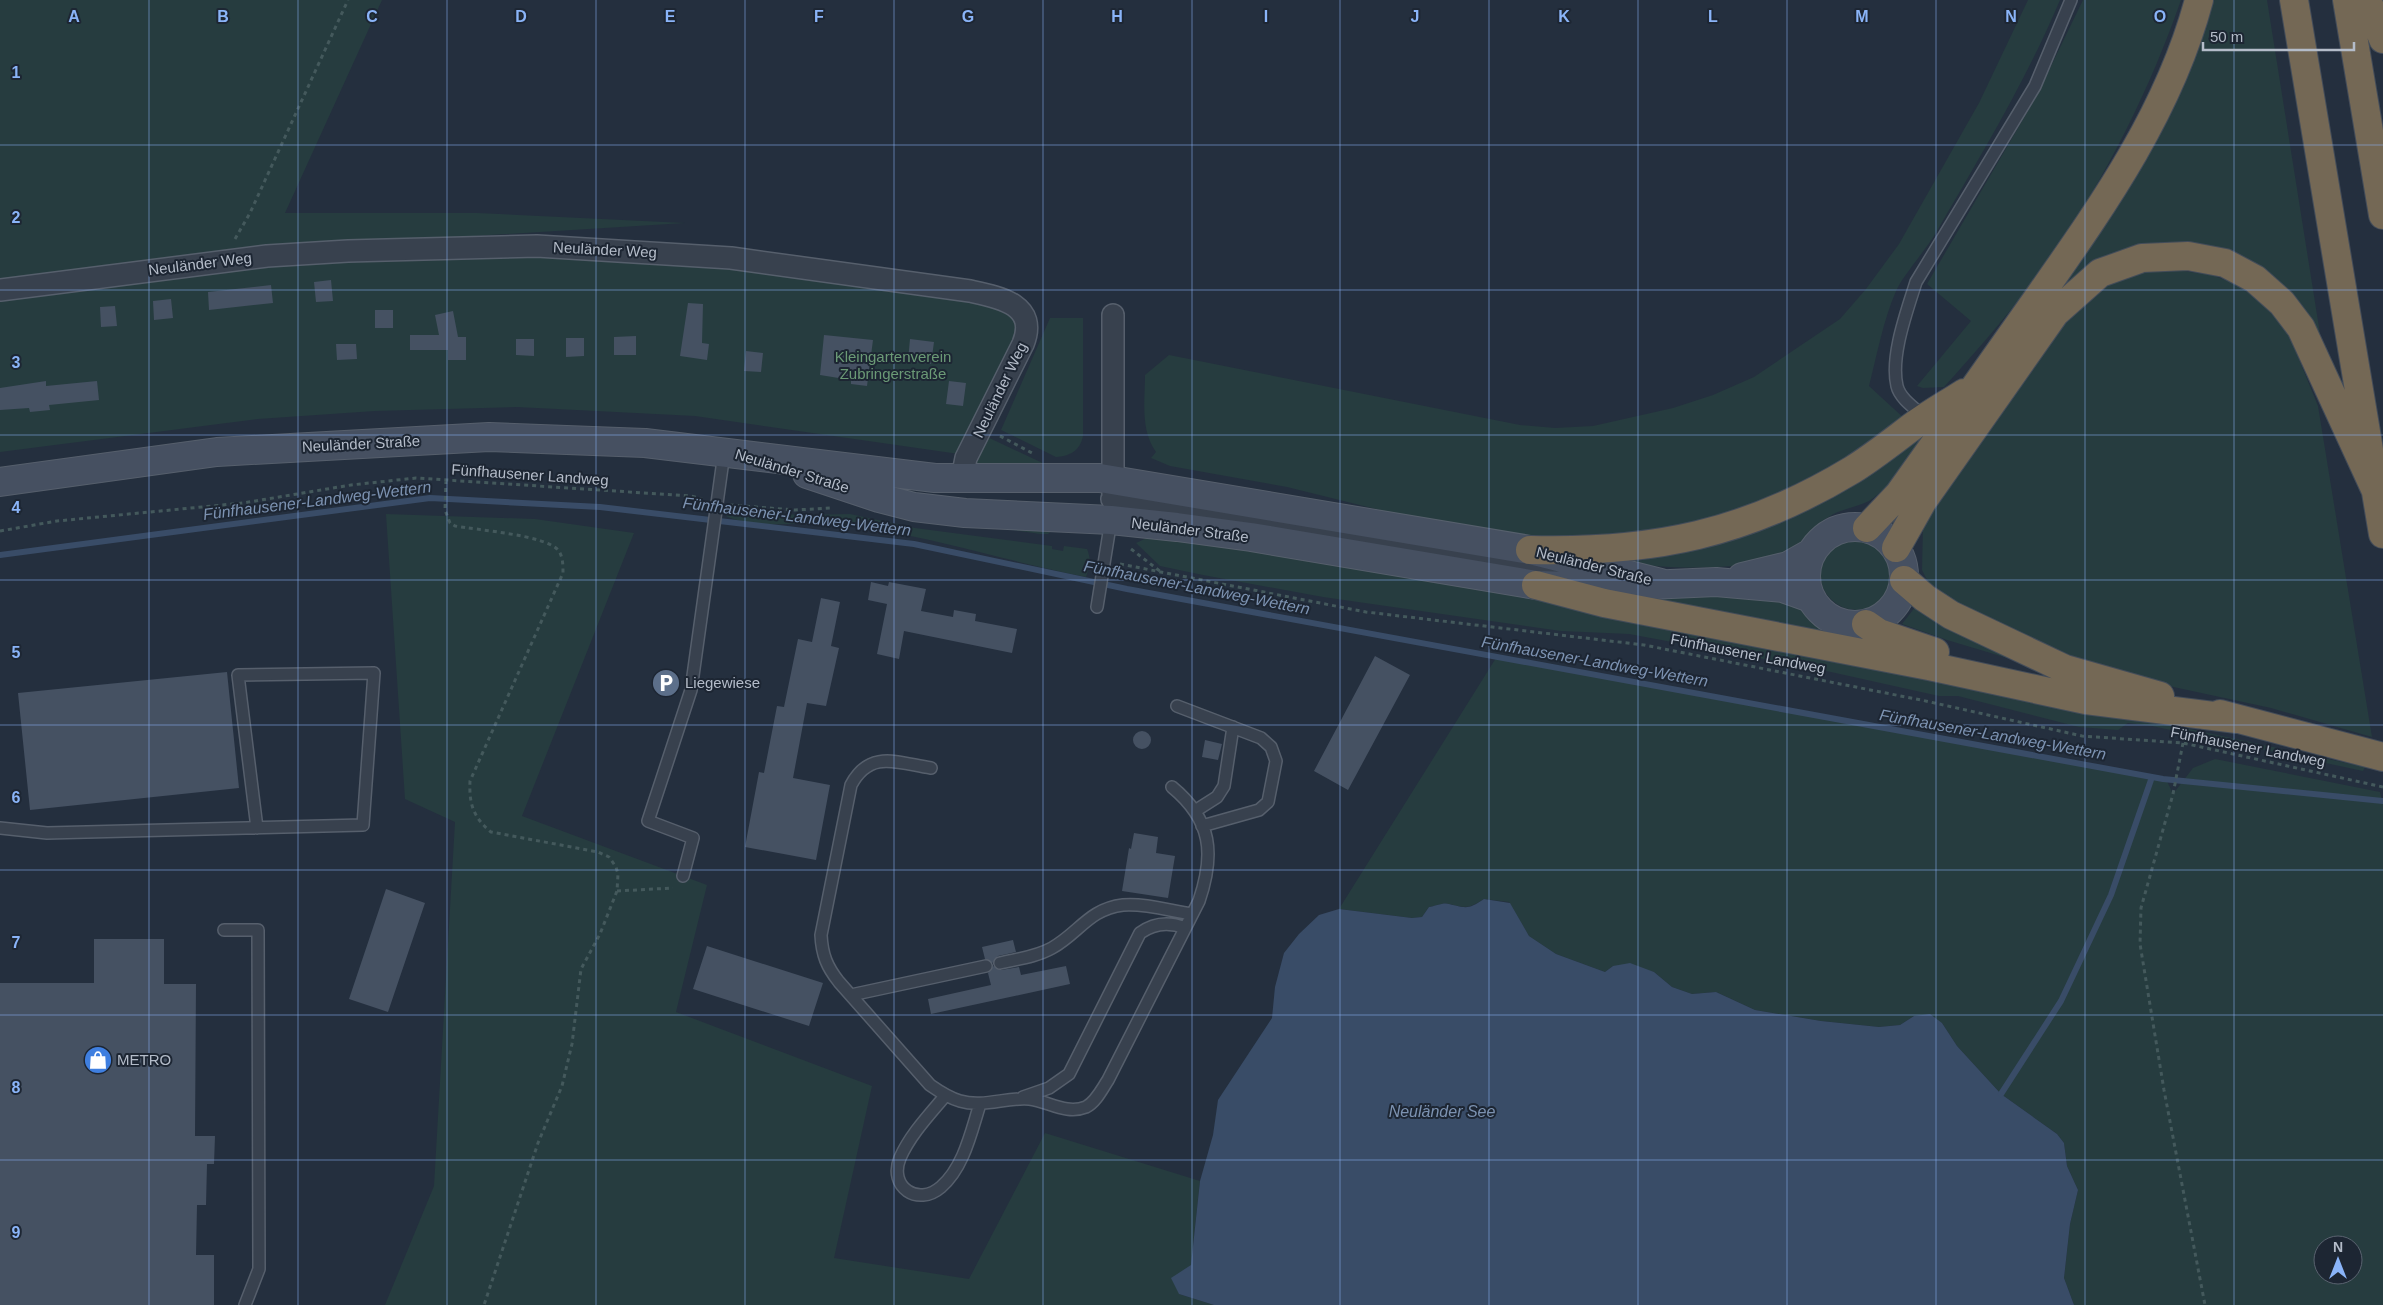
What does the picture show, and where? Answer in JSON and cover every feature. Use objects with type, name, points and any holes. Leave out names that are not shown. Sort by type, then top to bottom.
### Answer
[{"type":"highway","points":[[1867,528],[1900,494],[2092,222],[2141,141],[2180,60],[2200,0]]},
{"type":"highway","points":[[2294,0],[2383,534]]},
{"type":"highway","points":[[2347,0],[2383,215]]},
{"type":"highway","points":[[2367,0],[2383,39]]},
{"type":"highway","points":[[1896,548],[1922,502],[2055,313],[2076,292],[2100,273],[2142,258],[2188,256],[2225,264],[2255,279],[2282,303],[2301,328],[2375,489]]},
{"type":"highway","points":[[1530,550],[1617,548],[1664,543],[1710,534],[1743,523],[1826,486],[1974,387]]},
{"type":"highway","points":[[1904,580],[1925,598],[1951,615],[2065,669],[2236,719],[2383,757]]},
{"type":"highway","points":[[1536,585],[1604,603],[1929,666],[2086,700],[2236,719]]},
{"type":"highway","points":[[1866,624],[1879,633],[1924,650],[2078,687],[2236,719]]},
{"type":"main road","name":"Neuländer Straße","points":[[0,482],[216,452],[489,437],[645,443],[724,451],[911,476],[962,478],[1076,477],[1112,500],[1251,537],[1536,585],[1603,587],[1716,582],[1783,588],[1811,598]]},
{"type":"main road","name":"Neuländer Straße","points":[[724,451],[778,464],[879,498],[914,507],[965,513],[1112,500],[1530,550],[1662,583]]},
{"type":"main road","name":"Neuländer Straße","points":[[1716,582],[1776,569],[1798,561],[1810,553],[1820,540],[1834,531],[1850,526],[1867,528]]},
{"type":"main road","points":[[1866,624],[1881,618],[1893,608],[1901,595],[1904,580],[1903,563],[1896,548],[1883,535],[1867,528]]},
{"type":"main road","name":"Neuländer Straße","points":[[1810,553],[1805,576],[1811,598],[1817,608],[1834,621],[1844,624],[1866,624]]},
{"type":"street","name":"Neuländer Weg","points":[[0,290],[267,256],[484,246],[537,246],[732,258],[878,276],[994,296],[1012,304],[1023,314],[1026,320],[1026,336],[966,458],[962,478]]},
{"type":"street","points":[[1113,316],[1112,500],[1548,571],[1662,583]]},
{"type":"lane","points":[[1926,418],[1906,399],[1897,387],[1896,361],[1905,318],[1916,282],[2035,86],[2071,0]]},
{"type":"lane","points":[[682,882],[693,838],[648,821],[691,690],[724,451]]},
{"type":"lane","points":[[1097,607],[1112,500]]},
{"type":"lane","points":[[0,828],[47,833],[257,828],[363,825],[374,673],[238,675],[257,828]]},
{"type":"lane","points":[[1176,706],[1261,738],[1271,748],[1276,760],[1268,802],[1259,810],[1202,826]]},
{"type":"lane","points":[[1195,811],[1217,797],[1224,786],[1233,727]]},
{"type":"lane","points":[[931,768],[884,760],[870,763],[858,772],[851,785],[821,935],[821,952],[827,967],[851,996],[930,1085],[945,1096],[961,1102],[980,1104],[1019,1098],[1060,1081],[1069,1074],[1078,1059],[1136,938],[1154,925],[1164,924],[1185,928]]},
{"type":"lane","points":[[1019,1098],[1034,1100],[1063,1109],[1087,1106],[1095,1099],[1108,1080],[1192,914],[1207,877],[1209,848],[1195,811],[1172,787]]},
{"type":"lane","points":[[1000,963],[1033,956],[1053,948],[1095,914],[1111,908],[1134,906],[1192,914]]},
{"type":"lane","points":[[224,930],[258,930],[259,1269],[245,1305]]},
{"type":"lane","points":[[851,996],[986,966]]},
{"type":"lane","points":[[945,1096],[912,1136],[899,1160],[897,1180],[903,1189],[914,1194],[927,1194],[940,1188],[952,1172],[966,1148],[980,1104]]},
{"type":"path","points":[[234,241],[250,214],[348,0]]},
{"type":"path","points":[[982,427],[1043,459]]},
{"type":"path","name":"Fünfhausener Landweg","points":[[0,531],[57,521],[243,503],[360,484],[416,478],[691,496],[717,507],[795,510],[838,508]]},
{"type":"path","points":[[446,480],[446,510],[448,520],[455,526],[548,542],[558,550],[562,560],[563,573],[470,781],[472,810],[480,823],[491,832],[598,852],[609,857],[618,874],[617,891],[600,934],[581,969],[572,1044],[562,1086],[538,1142],[484,1305]]},
{"type":"path","points":[[1131,549],[1162,573]]},
{"type":"path","name":"Fünfhausener Landweg","points":[[1104,562],[1366,612],[1644,645],[1921,700],[2082,736],[2183,743],[2383,787]]},
{"type":"path","points":[[2183,743],[2176,770],[2173,794],[2141,908],[2140,944],[2164,1090],[2205,1305]]},
{"type":"path","points":[[617,891],[682,882]]},
{"type":"green space","points":[[0,0],[382,0],[285,213],[477,213],[685,223],[218,252],[0,279]]},
{"type":"green space","points":[[2028,0],[2060,0],[2032,60],[1986,146],[1937,231],[1896,291],[1884,326],[1869,386],[1906,420],[1852,459],[1701,528],[1542,539],[1384,511],[1287,487],[1170,466],[1151,458],[1156,452],[1145,425],[1145,375],[1169,355],[1520,425],[1555,428],[1593,426],[1673,408],[1713,395],[1754,377],[1840,319],[1866,289],[1899,244],[1979,103]]},
{"type":"green space","points":[[2083,0],[2181,0],[2151,76],[2116,150],[2096,186],[2052,255],[2008,313],[1944,387],[1923,388],[1917,386],[1971,321],[1927,284],[2036,97]]},
{"type":"green space","points":[[2204,0],[2267,0],[2321,340],[2197,248],[2052,303]]},
{"type":"green space","name":"Kleingartenverein Zubringerstraße","points":[[525,251],[650,259],[975,298],[1007,309],[1020,331],[959,454],[695,416],[517,407],[375,411],[258,419],[0,452],[0,296],[234,266]]},
{"type":"green space","points":[[2162,268],[2212,275],[2233,283],[2258,298],[2288,332],[2318,406],[2372,737],[2271,708],[2090,669],[1959,609],[1931,588],[1922,570],[1923,525],[2066,317],[2109,283],[2125,276]]},
{"type":"green space","points":[[1050,318],[1083,318],[1083,436],[1082,441],[1074,452],[1056,457],[1001,430]]},
{"type":"green space","points":[[1935,423],[1905,465],[1879,494],[1869,501],[1832,515],[1822,521],[1798,545],[1776,556],[1733,566],[1686,568],[1622,562],[1643,560],[1688,550]]},
{"type":"green space","points":[[983,435],[1049,466],[974,465]]},
{"type":"green space","points":[[726,510],[801,515],[850,514],[915,528],[1052,546],[1052,549],[1063,551],[1064,546],[1087,549],[1090,564],[1086,577],[901,534],[834,524],[759,524],[736,520],[726,516]]},
{"type":"green space","points":[[386,514],[535,519],[634,533],[522,816],[707,885],[676,1012],[872,1086],[834,1258],[969,1279],[1045,1133],[1200,1181],[1191,1265],[1179,1294],[1214,1305],[385,1305],[434,1186],[455,822],[405,799]]},
{"type":"green space","points":[[956,522],[1054,529],[1048,534],[1040,534]]},
{"type":"green space","points":[[1153,535],[1457,583],[2042,697],[2365,767],[2363,771],[2152,726],[2128,723],[2118,730],[2079,727],[1958,696],[1939,696],[1813,668],[1629,634],[1561,631],[1323,597],[1203,575],[1160,566],[1136,543]]},
{"type":"green space","points":[[1857,536],[1878,542],[1888,552],[1894,573],[1888,594],[1878,604],[1857,610],[1836,604],[1826,594],[1820,573],[1826,552],[1836,542]]},
{"type":"green space","points":[[1770,594],[1804,609],[1821,624],[1834,630],[1833,638],[1652,599],[1659,596]]},
{"type":"green space","points":[[1916,606],[2024,663],[1947,640],[1902,624]]},
{"type":"green space","points":[[1496,658],[2166,779],[2173,794],[2193,768],[2215,759],[2380,792],[2383,805],[2383,1305],[2074,1305],[2064,1278],[2070,1224],[2078,1190],[2067,1166],[2064,1143],[2057,1134],[2001,1094],[1957,1046],[1942,1023],[1914,1016],[1900,1025],[1879,1027],[1821,1021],[1755,1010],[1716,992],[1692,994],[1672,987],[1654,972],[1613,966],[1605,972],[1556,954],[1529,936],[1509,902],[1484,899],[1467,907],[1442,904],[1429,907],[1422,917],[1412,918],[1339,909]]},
{"type":"water","name":"Neuländer See","points":[[1484,899],[1510,903],[1529,936],[1556,954],[1605,972],[1613,966],[1630,963],[1654,972],[1672,987],[1692,994],[1716,992],[1755,1010],[1821,1021],[1879,1027],[1900,1025],[1914,1016],[1930,1014],[1942,1023],[1957,1046],[2001,1094],[2057,1134],[2064,1143],[2067,1166],[2078,1190],[2070,1224],[2064,1278],[2074,1305],[1214,1305],[1179,1294],[1171,1278],[1191,1265],[1200,1181],[1213,1135],[1218,1100],[1272,1018],[1275,987],[1284,953],[1299,934],[1319,915],[1339,909],[1412,918],[1422,917],[1429,907],[1445,903],[1467,907]]},
{"type":"building","points":[[331,280],[333,301],[316,302],[314,282]]},
{"type":"building","points":[[271,285],[273,303],[209,310],[208,292]]},
{"type":"building","points":[[171,299],[173,318],[154,320],[153,301]]},
{"type":"building","points":[[688,303],[703,304],[702,343],[709,344],[707,360],[680,356]]},
{"type":"building","points":[[115,306],[117,326],[101,327],[100,307]]},
{"type":"building","points":[[375,310],[393,310],[393,328],[375,328]]},
{"type":"building","points":[[453,311],[458,337],[466,337],[466,360],[448,360],[448,350],[410,350],[410,335],[439,335],[435,315]]},
{"type":"building","points":[[824,335],[873,340],[867,386],[851,384],[851,380],[820,375]]},
{"type":"building","points":[[636,336],[636,355],[614,355],[614,337]]},
{"type":"building","points":[[566,338],[584,338],[584,356],[566,357]]},
{"type":"building","points":[[516,339],[534,339],[534,356],[516,355]]},
{"type":"building","points":[[910,339],[934,342],[931,364],[908,361]]},
{"type":"building","points":[[336,344],[356,344],[357,359],[337,360]]},
{"type":"building","points":[[746,351],[763,353],[761,372],[744,371]]},
{"type":"building","points":[[46,381],[46,386],[97,381],[99,400],[49,405],[50,410],[30,412],[29,408],[0,410],[0,388]]},
{"type":"building","points":[[949,381],[966,383],[963,406],[946,404]]},
{"type":"building","points":[[871,582],[888,586],[889,582],[926,589],[921,611],[953,617],[954,610],[976,614],[975,621],[1017,629],[1012,653],[904,631],[899,659],[877,654],[887,604],[868,600]]},
{"type":"building","points":[[821,598],[840,602],[831,646],[839,648],[826,706],[807,703],[793,778],[830,785],[816,860],[745,847],[759,772],[764,773],[777,706],[784,707],[798,639],[812,642]]},
{"type":"building","points":[[1375,656],[1410,675],[1348,790],[1314,771]]},
{"type":"building","points":[[227,672],[239,788],[30,810],[18,693]]},
{"type":"building","points":[[1142,731],[1148,734],[1151,740],[1148,746],[1142,749],[1136,746],[1133,740],[1136,734]]},
{"type":"building","points":[[1205,740],[1222,744],[1218,760],[1202,757]]},
{"type":"building","points":[[1134,833],[1158,837],[1156,853],[1175,856],[1168,898],[1122,891],[1129,848],[1131,849]]},
{"type":"building","points":[[386,889],[425,903],[388,1012],[349,999]]},
{"type":"building","name":"METRO","points":[[94,939],[164,939],[164,984],[196,984],[195,1136],[215,1136],[214,1164],[207,1164],[206,1205],[197,1205],[196,1255],[214,1255],[214,1305],[0,1305],[0,983],[94,983]]},
{"type":"building","points":[[1013,940],[1016,952],[998,956],[993,963],[985,959],[982,947]]},
{"type":"building","points":[[707,946],[823,983],[809,1026],[693,989]]},
{"type":"building","points":[[993,966],[1001,970],[1019,967],[1021,975],[1066,966],[1070,984],[931,1014],[928,999],[991,985],[988,973]]},
{"type":"waterway","name":"Fünfhausener-Landweg-Wettern","points":[[0,555],[430,498],[600,507],[914,544],[1127,589],[2163,779],[2383,801]]},
{"type":"waterway","points":[[2001,1094],[2061,1001],[2111,895],[2152,777]]},
{"type":"place","name":"Liegewiese","points":[[666,683]]},
{"type":"place","name":"METRO","points":[[98,1060]]}]
